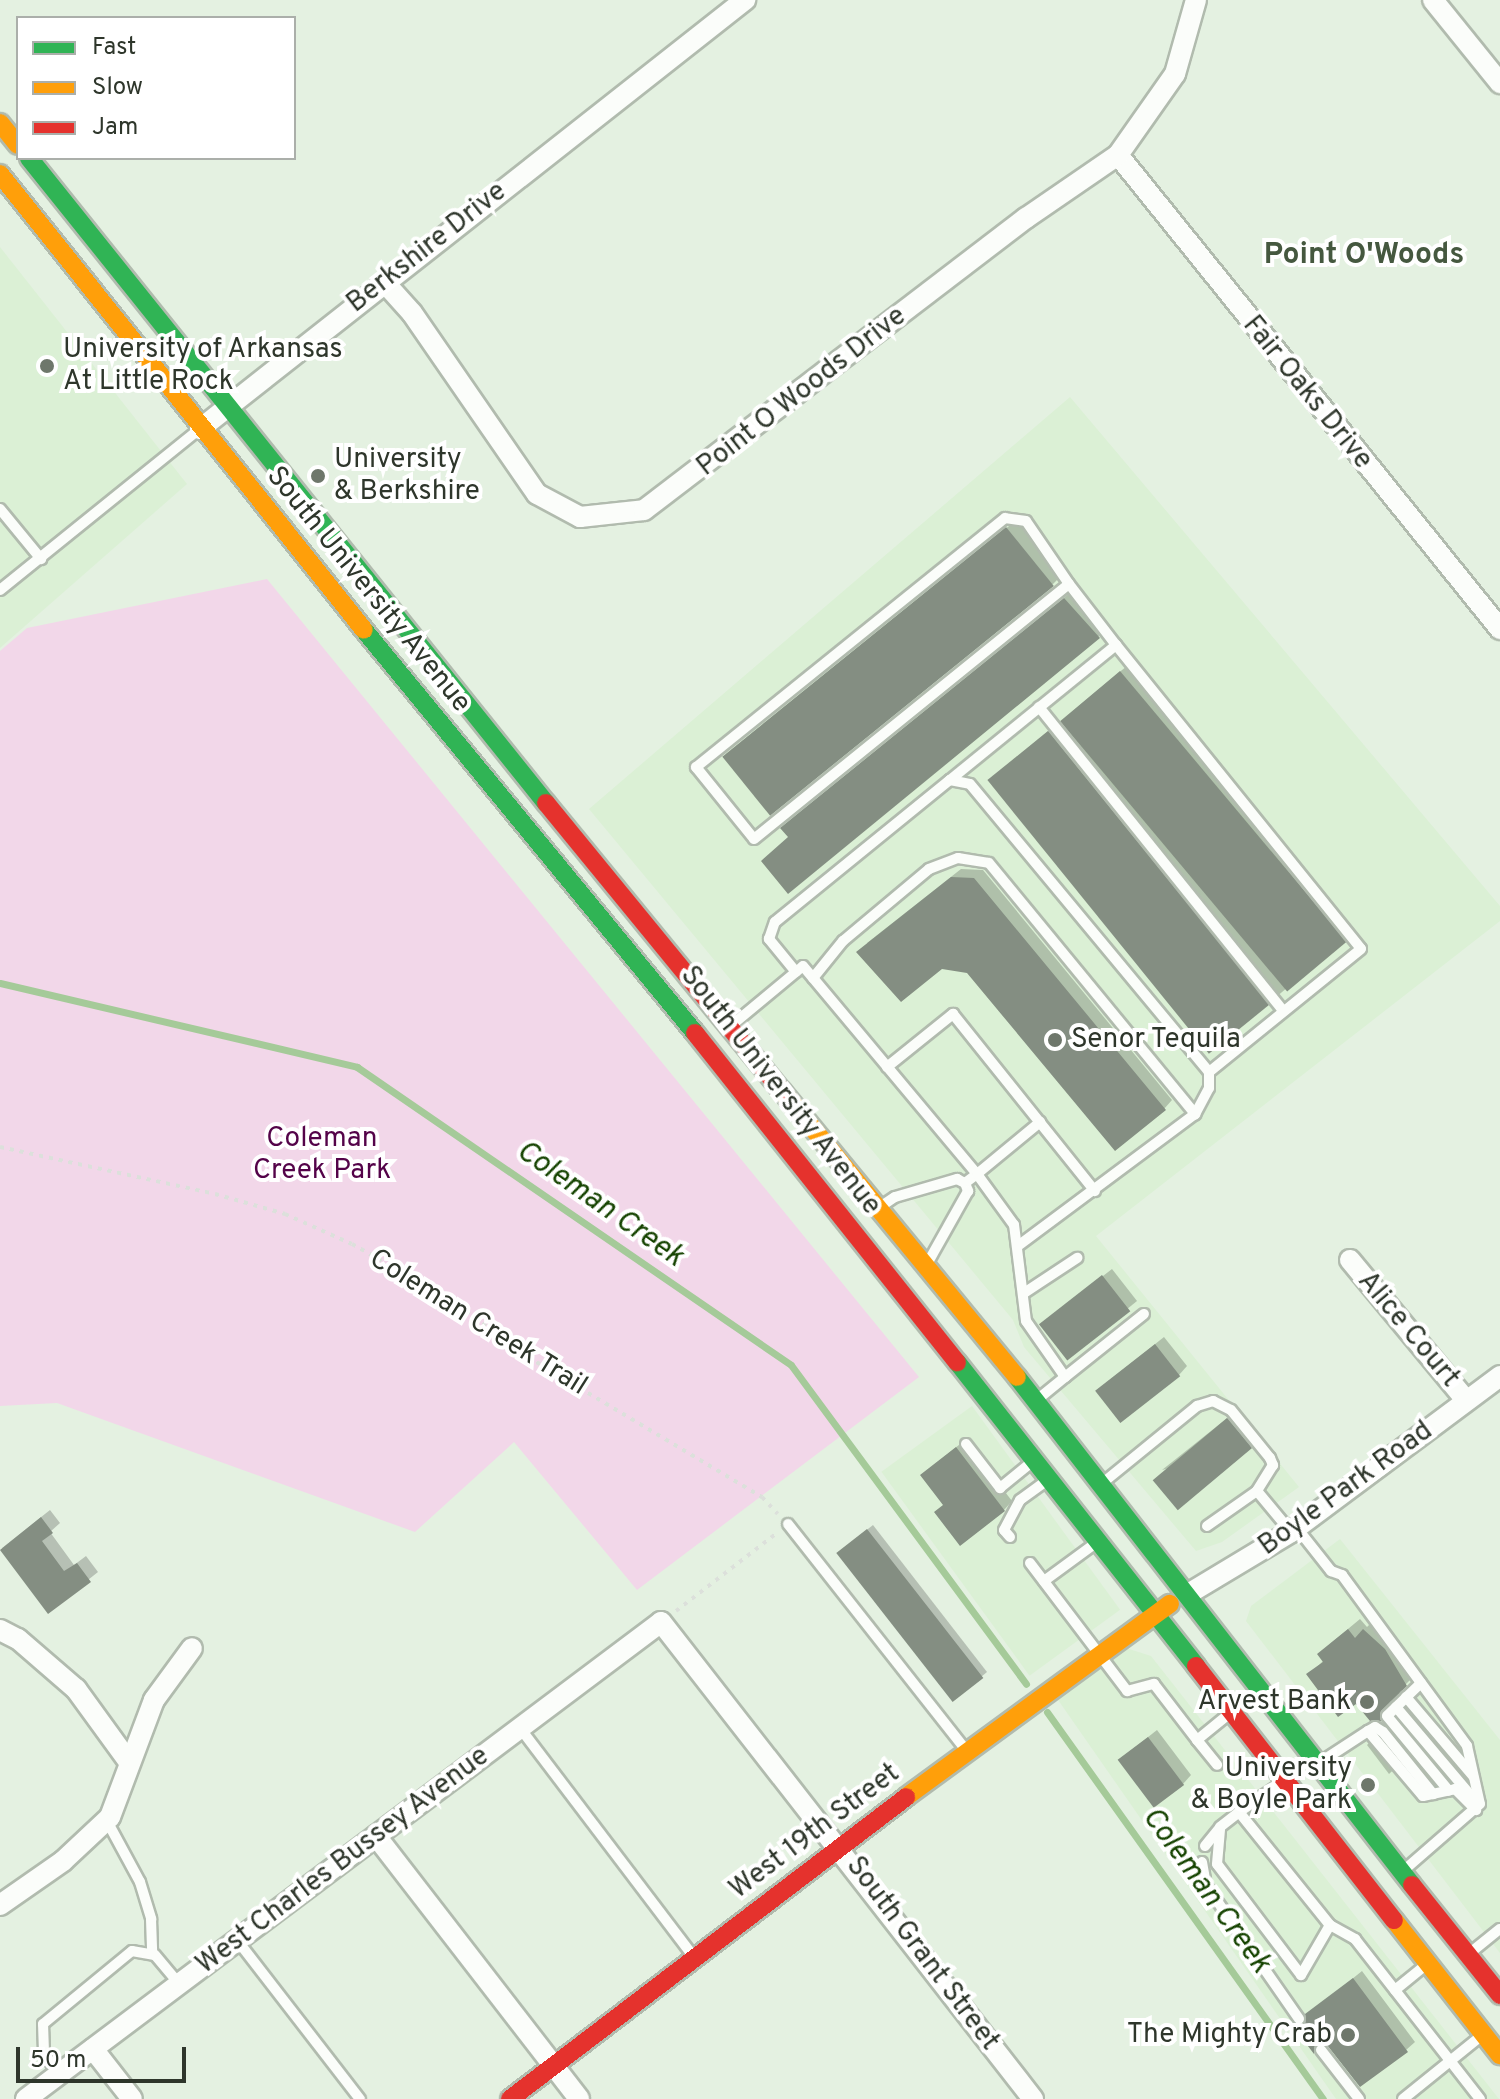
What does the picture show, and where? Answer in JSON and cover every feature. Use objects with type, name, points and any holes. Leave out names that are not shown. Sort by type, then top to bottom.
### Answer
[{"type":"main road","points":[[0,123],[16,143]]},
{"type":"main road","name":"South University Avenue","points":[[31,160],[578,843],[1103,1482],[1316,1765],[1500,1995]]},
{"type":"main road","name":"South University Avenue","points":[[0,174],[200,429],[648,970],[1500,2055]]},
{"type":"main road","name":"West 19th Street","points":[[510,2099],[1054,1684],[1155,1613],[1188,1594]]},
{"type":"street","name":"Berkshire Drive","points":[[200,429],[228,403],[745,0]]},
{"type":"street","name":"Point O Woods Drive","points":[[385,283],[421,325],[537,494],[580,517],[635,513],[683,485],[1013,227],[1118,155],[1175,74],[1196,0]]},
{"type":"street","points":[[1433,0],[1500,83]]},
{"type":"street","name":"Fair Oaks Drive","points":[[1118,155],[1500,629]]},
{"type":"street","name":"Alice Court","points":[[1350,1260],[1466,1400]]},
{"type":"street","name":"Boyle Park Road","points":[[1188,1594],[1294,1530],[1500,1376]]},
{"type":"street","name":"West Charles Bussey Avenue","points":[[26,2099],[661,1622]]},
{"type":"street","name":"South Grant Street","points":[[661,1622],[841,1848],[1033,2099]]},
{"type":"street","points":[[0,1630],[18,1639],[76,1689],[129,1762]]},
{"type":"street","points":[[0,1905],[63,1861],[107,1821],[154,1700],[192,1648]]},
{"type":"street","points":[[376,1836],[579,2099]]},
{"type":"street","points":[[93,2049],[132,2099]]},
{"type":"lane","name":"Berkshire Drive","points":[[0,590],[200,429]]},
{"type":"lane","points":[[0,509],[41,559]]},
{"type":"lane","points":[[1069,584],[754,839],[696,767],[1005,518],[1026,521],[1116,645],[1361,949],[1209,1072]]},
{"type":"lane","points":[[796,972],[769,939],[775,922],[1116,645]]},
{"type":"lane","points":[[1039,707],[1283,1010]]},
{"type":"lane","points":[[950,780],[970,784],[1209,1072],[1209,1088],[1195,1114],[1018,1246]]},
{"type":"lane","points":[[813,978],[843,941],[929,869],[958,858],[989,863],[1195,1114]]},
{"type":"lane","points":[[731,1026],[803,966],[977,1174],[1014,1225],[1026,1321],[1035,1340],[1065,1377]]},
{"type":"lane","points":[[887,1067],[953,1014],[1095,1191]]},
{"type":"lane","points":[[965,1183],[1040,1122]]},
{"type":"lane","points":[[878,1208],[895,1197],[957,1179],[965,1183],[968,1191],[926,1266]]},
{"type":"lane","points":[[1024,1293],[1077,1258]]},
{"type":"lane","points":[[1037,1400],[1144,1314]]},
{"type":"lane","points":[[1103,1482],[1197,1406],[1213,1401],[1231,1410],[1273,1465],[1257,1491],[1207,1526]]},
{"type":"lane","points":[[966,1444],[1000,1488],[1034,1460]]},
{"type":"lane","points":[[1010,1537],[1004,1530],[1020,1500],[1049,1479]]},
{"type":"lane","points":[[1257,1491],[1331,1571],[1342,1575],[1467,1746],[1477,1781],[1478,1806]]},
{"type":"lane","points":[[788,1524],[967,1751]]},
{"type":"lane","points":[[1044,1581],[1099,1541]]},
{"type":"lane","points":[[1030,1563],[1127,1691],[1154,1684],[1217,1765]]},
{"type":"lane","points":[[1421,1683],[1387,1716],[1449,1791]]},
{"type":"lane","points":[[1406,1697],[1477,1781]]},
{"type":"lane","points":[[1396,1707],[1478,1806]]},
{"type":"lane","points":[[1197,1740],[1230,1713]]},
{"type":"lane","points":[[520,1728],[695,1958]]},
{"type":"lane","points":[[1316,1765],[1368,1731],[1423,1796],[1455,1789],[1478,1806]]},
{"type":"lane","points":[[1205,1846],[1220,1827],[1284,1781]]},
{"type":"lane","points":[[1402,1873],[1478,1806]]},
{"type":"lane","points":[[1239,1812],[1330,1925],[1355,1939],[1480,2099]]},
{"type":"lane","points":[[107,1821],[140,1882],[151,1919],[152,1954]]},
{"type":"lane","points":[[1220,1827],[1217,1864],[1301,1975],[1330,1925]]},
{"type":"lane","points":[[1202,1862],[1206,1885],[1299,2019]]},
{"type":"lane","points":[[1468,1954],[1500,1929]]},
{"type":"lane","points":[[237,1940],[360,2099]]},
{"type":"lane","points":[[58,2075],[44,2052],[43,2024],[132,1951],[152,1954],[179,1984]]},
{"type":"lane","points":[[1395,1990],[1427,1964]]},
{"type":"lane","points":[[1403,2099],[1483,2034]]},
{"type":"lane","points":[[1321,2050],[1359,2099]]},
{"type":"path","name":"Coleman Creek Trail","points":[[0,1147],[215,1194],[285,1214],[352,1244],[442,1294],[528,1357],[762,1497],[788,1524]]},
{"type":"path","points":[[661,1622],[788,1524]]},
{"type":"shaded area","name":"University of Arkansas At Little Rock","points":[[0,247],[187,484],[0,648]]},
{"type":"shaded area","points":[[1070,397],[1500,906],[1500,921],[1096,1236],[1299,1487],[1222,1542],[1196,1551],[1024,1347],[1013,1320],[589,809]]},
{"type":"shaded area","points":[[972,1406],[1120,1610],[1030,1676],[881,1472]]},
{"type":"shaded area","points":[[1340,1539],[1500,1740],[1500,1953],[1246,1621],[1251,1606]]},
{"type":"shaded area","points":[[1123,1647],[1151,1656],[1499,2099],[1336,2099],[1056,1697]]},
{"type":"green space","name":"Coleman Creek Park","points":[[267,579],[919,1377],[637,1590],[514,1442],[415,1532],[57,1403],[0,1406],[0,651],[27,628]]},
{"type":"building","points":[[1006,527],[1054,586],[770,816],[722,757]]},
{"type":"building","points":[[1064,598],[1100,638],[788,894],[761,861],[788,837],[780,828]]},
{"type":"building","points":[[1120,671],[1347,941],[1287,992],[1060,721]]},
{"type":"building","points":[[1048,731],[1270,1005],[1209,1054],[987,780]]},
{"type":"building","points":[[951,877],[974,878],[1166,1110],[1115,1151],[967,973],[942,969],[901,1002],[856,952]]},
{"type":"building","points":[[1102,1275],[1130,1311],[1067,1361],[1039,1324]]},
{"type":"building","points":[[1155,1344],[1180,1376],[1120,1423],[1095,1391]]},
{"type":"building","points":[[1227,1418],[1252,1448],[1178,1510],[1153,1480]]},
{"type":"building","points":[[956,1447],[1005,1511],[960,1546],[934,1512],[943,1505],[920,1475]]},
{"type":"building","points":[[41,1517],[53,1533],[42,1541],[64,1571],[77,1563],[91,1582],[48,1614],[0,1550]]},
{"type":"building","points":[[867,1529],[983,1678],[953,1702],[836,1553]]},
{"type":"building","name":"Arvest Bank","points":[[1348,1629],[1355,1638],[1363,1629],[1385,1649],[1407,1686],[1381,1711],[1381,1721],[1370,1721],[1356,1704],[1338,1717],[1306,1674],[1323,1662],[1317,1654]]},
{"type":"building","points":[[1148,1737],[1184,1785],[1154,1808],[1118,1760]]},
{"type":"building","name":"The Mighty Crab","points":[[1353,1978],[1408,2052],[1360,2087],[1327,2045],[1317,2043],[1314,2054],[1292,2025],[1304,2025],[1305,2014]]},
{"type":"waterway","name":"Coleman Creek","points":[[0,983],[357,1067],[791,1365],[1026,1684]]},
{"type":"waterway","name":"Coleman Creek","points":[[1047,1712],[1323,2099]]},
{"type":"traffic: fast","points":[[31,160],[546,803]]},
{"type":"traffic: fast","points":[[364,630],[695,1033]]},
{"type":"traffic: fast","points":[[957,1362],[1196,1666]]},
{"type":"traffic: fast","points":[[1017,1377],[1412,1885]]},
{"type":"traffic: slow","points":[[0,123],[16,143]]},
{"type":"traffic: slow","points":[[0,174],[364,630]]},
{"type":"traffic: slow","points":[[782,1091],[1017,1377]]},
{"type":"traffic: slow","points":[[906,1797],[1170,1604]]},
{"type":"traffic: slow","points":[[1394,1920],[1500,2055]]},
{"type":"traffic: jam","points":[[546,803],[782,1091]]},
{"type":"traffic: jam","points":[[695,1033],[957,1362]]},
{"type":"traffic: jam","points":[[1196,1666],[1394,1920]]},
{"type":"traffic: jam","points":[[510,2099],[906,1797]]},
{"type":"traffic: jam","points":[[1412,1885],[1500,1995]]},
{"type":"place","name":"University of Arkansas At Little Rock","points":[[47,366]]},
{"type":"place","name":"University & Berkshire","points":[[318,476]]},
{"type":"place","name":"Senor Tequila","points":[[1055,1040]]},
{"type":"place","name":"Arvest Bank","points":[[1367,1702]]},
{"type":"place","name":"University & Boyle Park","points":[[1368,1785]]},
{"type":"place","name":"The Mighty Crab","points":[[1348,2035]]},
{"type":"district","name":"Point O'Woods","points":[[1364,256]]}]
